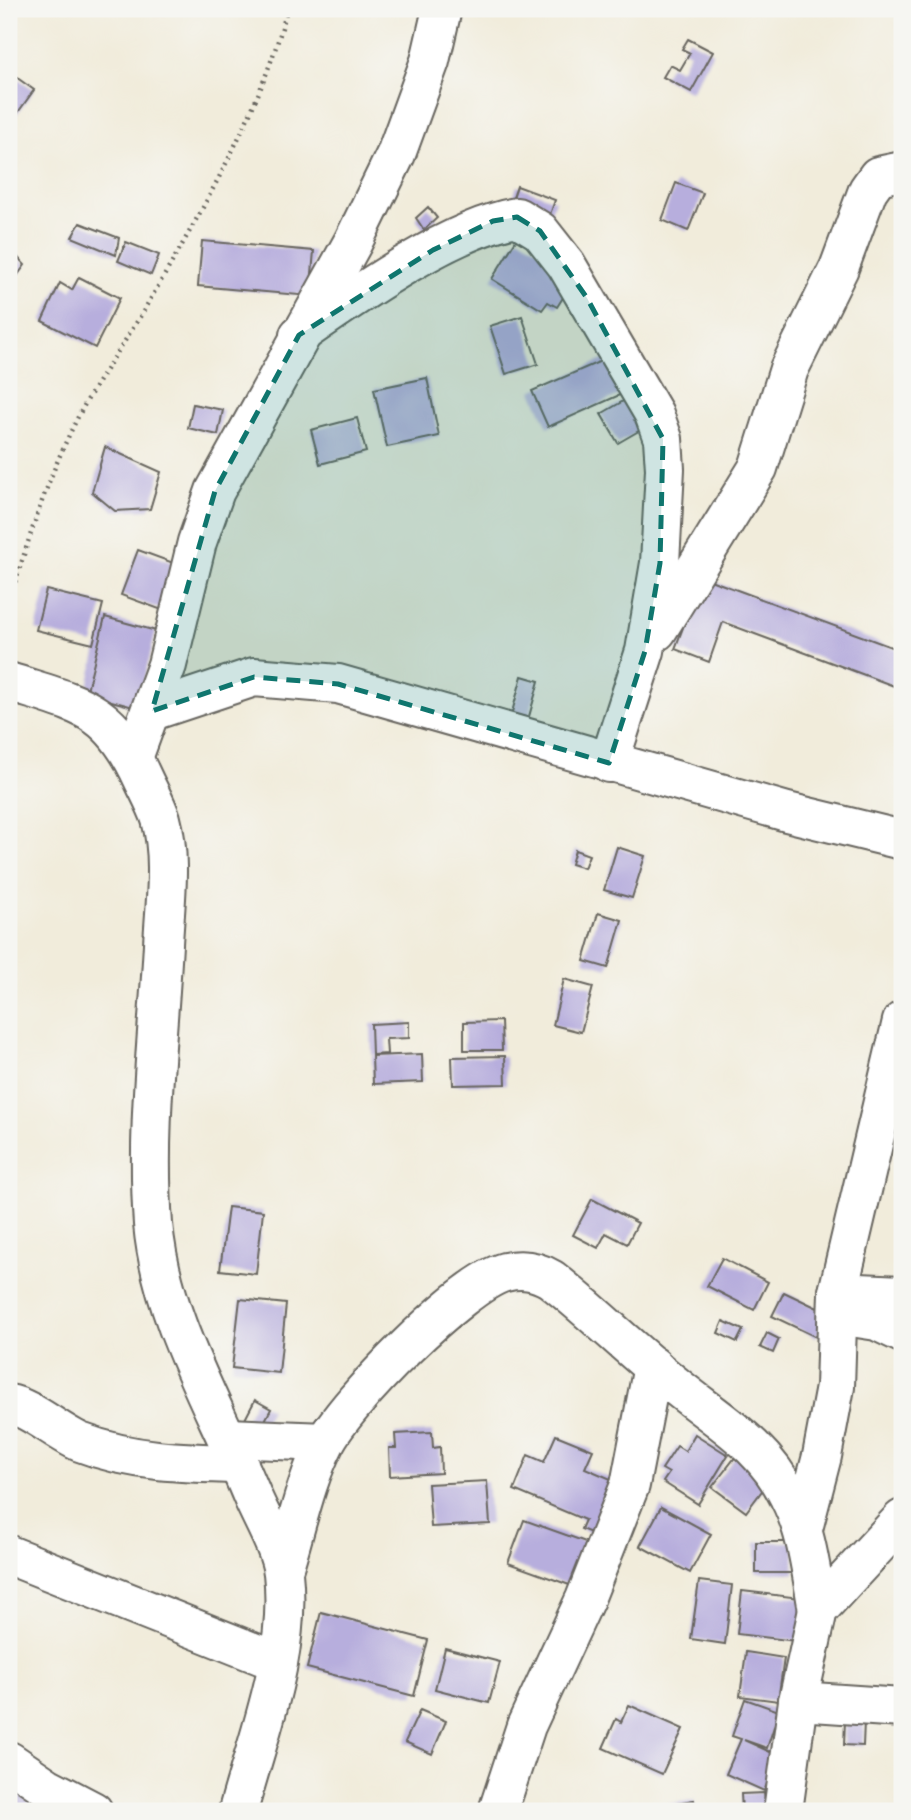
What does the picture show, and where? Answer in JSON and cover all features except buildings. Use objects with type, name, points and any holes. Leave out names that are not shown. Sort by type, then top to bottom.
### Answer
[{"type":"street","points":[[133,758],[152,710],[197,542],[215,491],[299,335],[354,242],[396,154],[430,61],[442,9]]},
{"type":"street","points":[[645,651],[758,468],[789,369],[839,268],[868,190],[878,176],[902,172]]},
{"type":"street","points":[[299,335],[433,250],[494,221],[517,217],[540,230],[587,298],[654,414],[663,439],[660,563],[645,651],[609,763]]},
{"type":"street","points":[[152,710],[254,677],[338,684],[609,763],[787,812],[902,840]]},
{"type":"street","points":[[9,682],[81,706],[109,723],[133,758],[161,820],[167,869],[149,1126],[153,1227],[167,1295],[194,1368],[234,1451],[283,1570],[285,1618],[278,1662],[238,1811]]},
{"type":"street","points":[[803,1529],[822,1456],[835,1387],[838,1303],[902,1021]]},
{"type":"street","points":[[283,1570],[325,1442],[386,1367],[420,1334],[484,1282],[503,1272],[523,1269],[539,1272],[551,1279],[653,1366],[738,1431],[769,1464],[789,1497],[803,1529],[818,1610],[798,1701],[783,1811]]},
{"type":"street","points":[[838,1303],[902,1295]]},
{"type":"street","points":[[838,1303],[902,1333]]},
{"type":"street","points":[[498,1811],[526,1726],[585,1599],[630,1485],[653,1366]]},
{"type":"street","points":[[9,1404],[80,1442],[130,1457],[173,1463],[234,1451],[325,1442]]},
{"type":"street","points":[[818,1610],[902,1519]]},
{"type":"street","points":[[9,1555],[278,1662]]},
{"type":"street","points":[[798,1701],[902,1708]]},
{"type":"street","points":[[9,1761],[47,1787],[93,1811]]},
{"type":"path","points":[[9,603],[48,482],[76,421],[145,310],[225,163],[278,46],[287,9]]},
{"type":"highlighted area","points":[[517,217],[540,231],[587,298],[663,439],[660,563],[645,651],[609,763],[338,684],[254,677],[152,711],[215,491],[299,335],[433,250],[493,221]]}]
